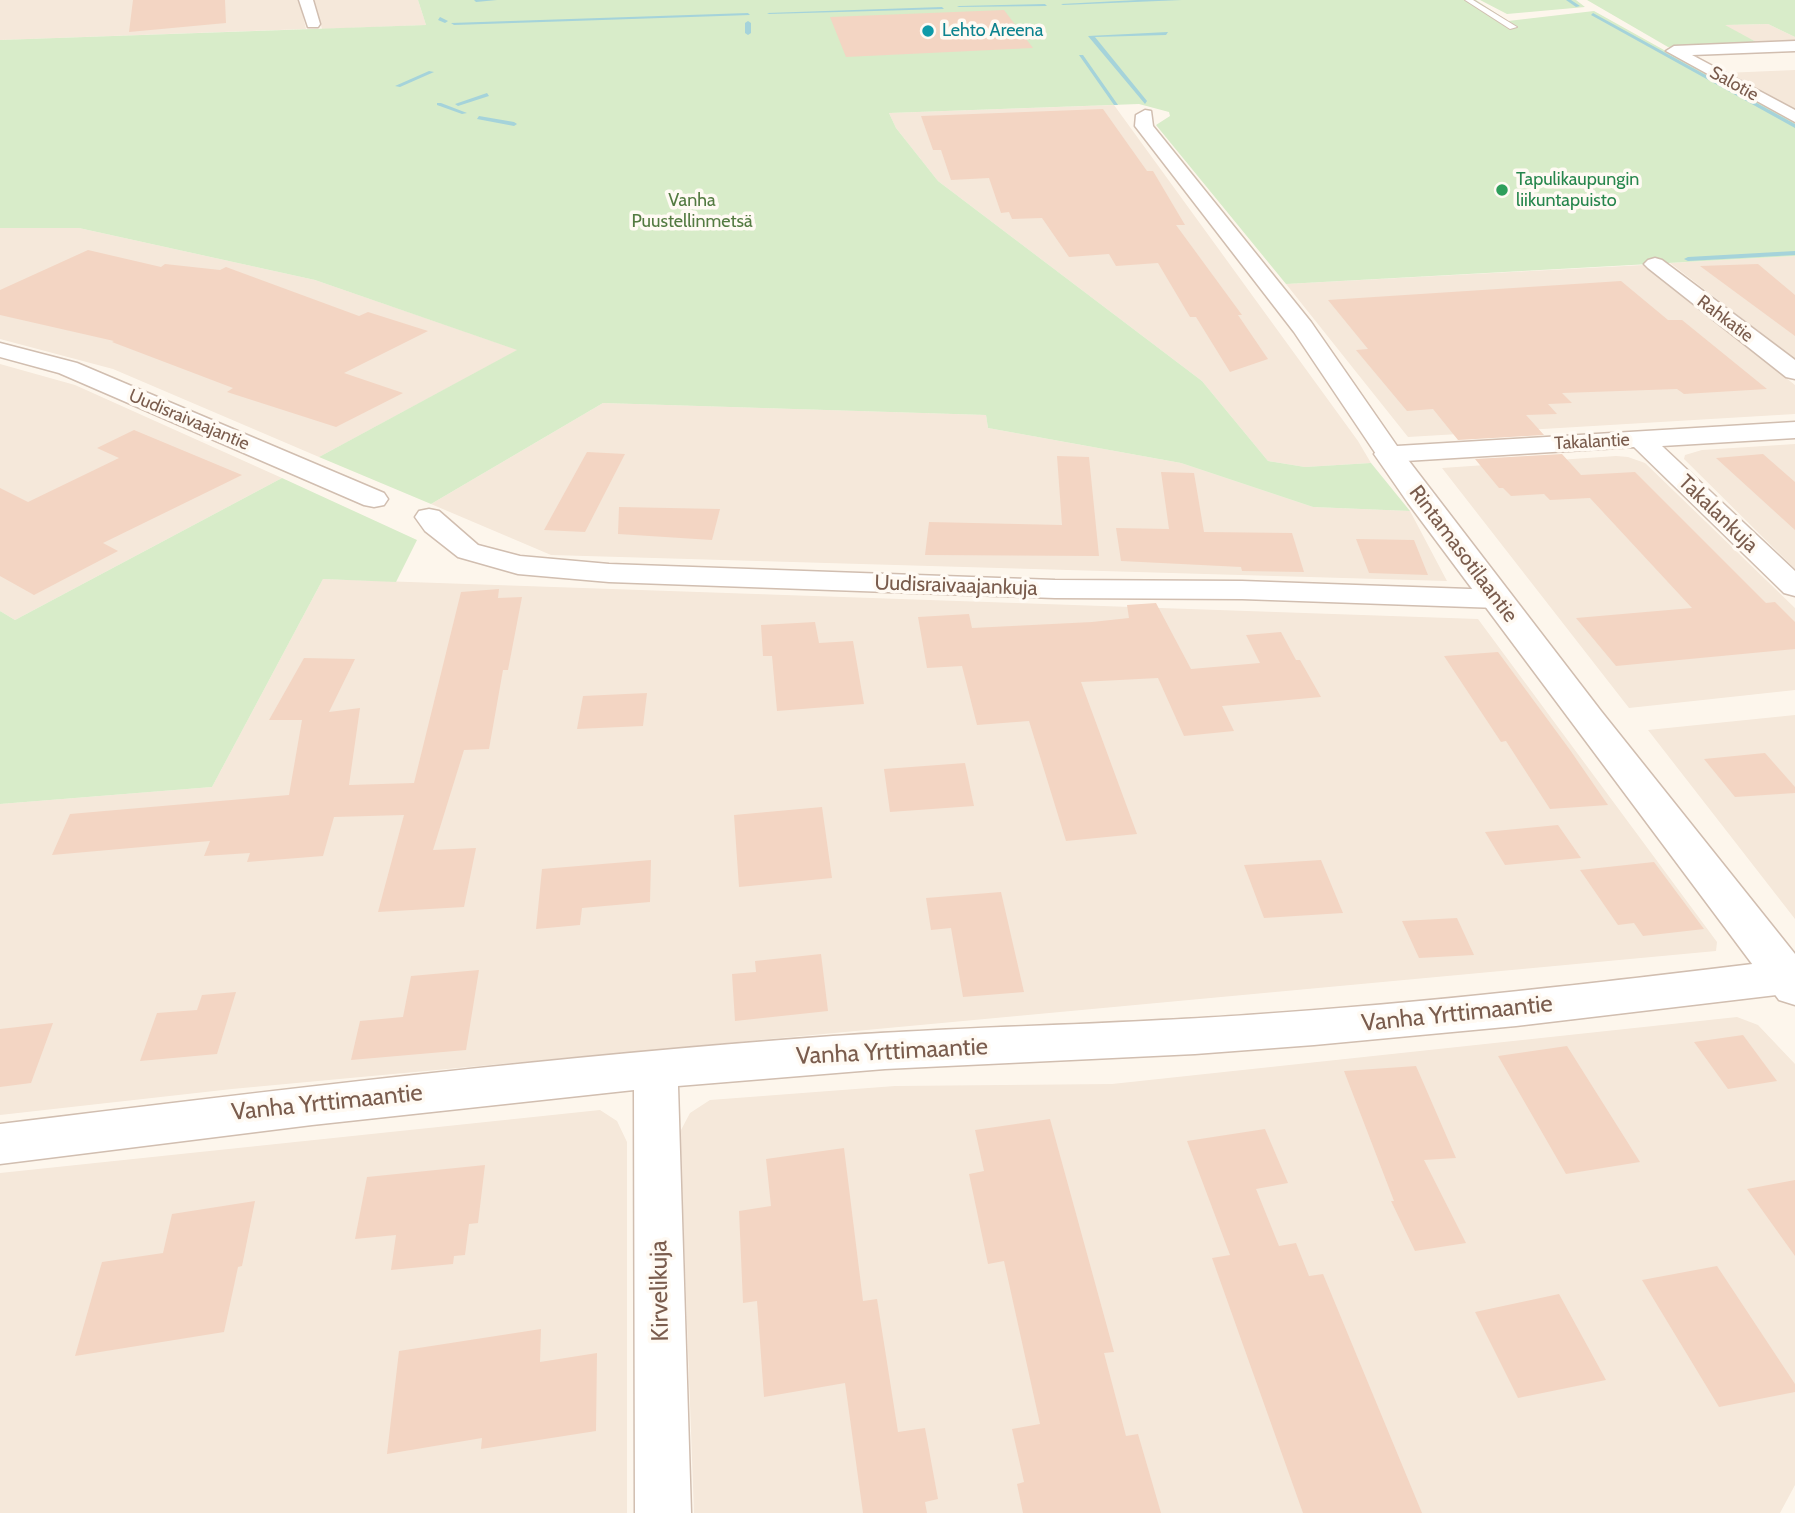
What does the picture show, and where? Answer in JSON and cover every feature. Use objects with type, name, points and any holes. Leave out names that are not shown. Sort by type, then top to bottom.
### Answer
[{"type":"street","points":[[306,0],[313,24]]},
{"type":"street","name":"Salotie","points":[[1795,46],[1674,51],[1795,117]]},
{"type":"street","name":"Rintamasotilaantie","points":[[1145,115],[1144,126],[1273,288],[1359,403],[1389,454],[1419,497],[1790,982]]},
{"type":"street","name":"Rahkatie","points":[[1655,264],[1795,372]]},
{"type":"street","name":"Uudisraivaajantie","points":[[0,350],[68,368],[374,499]]},
{"type":"street","name":"Takalantie","points":[[1389,454],[1795,430]]},
{"type":"street","name":"Takalankuja","points":[[1641,440],[1795,587]]},
{"type":"street","name":"Uudisraivaajankuja","points":[[429,517],[468,551],[518,565],[609,573],[1042,589],[1242,590],[1498,599]]},
{"type":"street","name":"Vanha Yrttimaantie","points":[[0,1144],[309,1104],[656,1069],[836,1054],[1249,1033],[1407,1021],[1790,982]]},
{"type":"street","name":"Kirvelikuja","points":[[656,1069],[663,1513]]},
{"type":"lane","points":[[1468,0],[1513,27]]},
{"type":"shaded area","points":[[0,0],[299,0],[306,29],[0,40]]},
{"type":"shaded area","points":[[314,0],[418,0],[426,25],[322,29]]},
{"type":"shaded area","points":[[1768,24],[1795,37],[1795,42],[1760,44],[1723,25]]},
{"type":"shaded area","points":[[1795,70],[1795,112],[1724,73]]},
{"type":"shaded area","points":[[1114,105],[1358,441],[1371,463],[1305,467],[1268,461],[1202,381],[938,181],[896,128],[889,113]]},
{"type":"shaded area","points":[[0,228],[79,228],[315,280],[518,350],[319,457],[113,369],[0,339]]},
{"type":"shaded area","points":[[1795,256],[1795,359],[1670,263]]},
{"type":"shaded area","points":[[1644,265],[1795,385],[1795,414],[1408,437],[1286,284]]},
{"type":"shaded area","points":[[0,364],[75,385],[282,478],[15,620],[0,611]]},
{"type":"shaded area","points":[[603,403],[986,415],[988,428],[1181,463],[1313,507],[1410,511],[1447,581],[551,555],[431,504]]},
{"type":"shaded area","points":[[1795,444],[1795,569],[1684,459],[1685,455],[1702,450]]},
{"type":"shaded area","points":[[1616,456],[1645,463],[1795,608],[1795,690],[1629,708],[1442,468]]},
{"type":"shaded area","points":[[323,579],[1478,619],[1717,942],[1716,951],[232,1089],[0,1115],[0,804],[212,787]]},
{"type":"shaded area","points":[[1795,715],[1795,919],[1648,730]]},
{"type":"shaded area","points":[[1737,1017],[1758,1025],[1795,1064],[1795,1485],[1780,1513],[694,1513],[680,1132],[690,1113],[710,1100],[895,1086],[1112,1084]]},
{"type":"shaded area","points":[[600,1110],[617,1121],[627,1142],[627,1513],[0,1513],[0,1173]]},
{"type":"green space","name":"Vanha Puustellinmetsä","points":[[418,0],[1476,0],[1508,21],[1594,11],[1795,123],[1795,256],[1286,284],[1156,125],[1170,116],[1169,112],[1139,104],[889,113],[896,128],[938,181],[1202,381],[1268,461],[1305,467],[1371,463],[1410,511],[1313,507],[1181,463],[988,428],[986,415],[603,403],[431,504],[319,457],[517,350],[315,280],[79,228],[0,228],[0,40],[426,25]]},
{"type":"green space","points":[[1480,0],[1576,0],[1585,7],[1507,14]]},
{"type":"green space","points":[[1587,0],[1795,0],[1795,37],[1768,24],[1725,25],[1760,44],[1668,47]]},
{"type":"green space","points":[[282,478],[417,540],[396,582],[323,579],[212,787],[0,804],[0,611],[15,620]]},
{"type":"building","points":[[133,0],[225,0],[226,23],[129,32]]},
{"type":"building","name":"Lehto Areena","points":[[1004,10],[1033,48],[846,57],[830,17]]},
{"type":"building","points":[[1103,109],[1147,171],[1153,171],[1185,225],[1176,225],[1242,315],[1238,315],[1268,359],[1230,372],[1196,317],[1190,317],[1158,263],[1116,266],[1109,254],[1069,257],[1042,218],[1012,219],[1009,212],[1001,213],[989,178],[951,180],[941,150],[933,150],[921,116]]},
{"type":"building","points":[[88,250],[161,267],[165,264],[220,270],[226,267],[359,316],[368,312],[428,331],[344,373],[403,393],[336,427],[227,392],[233,388],[112,342],[114,341],[0,315],[0,290]]},
{"type":"building","points":[[1758,264],[1795,295],[1795,336],[1700,266]]},
{"type":"building","points":[[1621,281],[1668,320],[1682,320],[1767,389],[1684,394],[1677,389],[1562,393],[1572,403],[1548,404],[1557,414],[1526,415],[1544,435],[1458,440],[1433,409],[1407,411],[1356,350],[1368,349],[1328,300]]},
{"type":"building","points":[[134,430],[242,475],[103,543],[118,551],[34,595],[0,576],[0,488],[28,502],[119,458],[97,448]]},
{"type":"building","points":[[587,452],[625,454],[585,532],[544,530]]},
{"type":"building","points":[[1562,454],[1581,475],[1635,472],[1766,603],[1775,602],[1795,622],[1795,649],[1616,666],[1576,618],[1692,608],[1590,498],[1550,500],[1544,494],[1511,496],[1503,488],[1499,488],[1475,459]]},
{"type":"building","points":[[1763,454],[1795,482],[1795,530],[1716,458]]},
{"type":"building","points":[[1057,456],[1089,457],[1099,556],[925,555],[929,522],[1062,525]]},
{"type":"building","points":[[1161,472],[1194,473],[1204,532],[1292,533],[1304,572],[1242,571],[1241,567],[1121,561],[1116,528],[1169,529]]},
{"type":"building","points":[[619,507],[720,509],[712,540],[618,534]]},
{"type":"building","points":[[1356,539],[1414,540],[1428,575],[1369,573]]},
{"type":"building","points":[[499,589],[498,598],[522,597],[508,670],[503,670],[489,749],[464,750],[433,850],[476,848],[464,907],[378,912],[404,815],[334,817],[323,856],[247,862],[250,853],[204,856],[210,841],[52,855],[70,814],[289,795],[302,720],[269,720],[304,658],[355,659],[329,712],[360,708],[349,785],[414,783],[461,592]]},
{"type":"building","points":[[1156,603],[1191,669],[1260,663],[1246,635],[1281,632],[1321,697],[1222,706],[1234,731],[1184,736],[1158,678],[1081,682],[1137,834],[1066,841],[1029,721],[977,725],[962,666],[927,668],[918,617],[969,614],[972,628],[1092,622],[1129,618],[1127,605]]},
{"type":"building","points":[[815,622],[819,643],[853,641],[864,704],[777,711],[772,656],[763,656],[761,625]]},
{"type":"building","points":[[1498,652],[1608,805],[1550,809],[1506,741],[1501,742],[1444,656]]},
{"type":"building","points":[[647,693],[643,726],[577,729],[583,696]]},
{"type":"building","points":[[1765,753],[1795,787],[1795,793],[1735,797],[1704,759]]},
{"type":"building","points":[[965,763],[974,806],[890,812],[884,769]]},
{"type":"building","points":[[822,807],[832,878],[739,887],[734,815]]},
{"type":"building","points":[[1558,825],[1581,858],[1505,865],[1485,832]]},
{"type":"building","points":[[651,860],[650,902],[582,908],[580,925],[536,929],[542,869]]},
{"type":"building","points":[[1321,860],[1343,913],[1264,918],[1244,865]]},
{"type":"building","points":[[1654,862],[1704,929],[1643,936],[1634,923],[1618,925],[1580,870]]},
{"type":"building","points":[[1001,892],[1024,992],[963,997],[951,928],[931,930],[926,898]]},
{"type":"building","points":[[1457,918],[1474,955],[1419,958],[1402,921]]},
{"type":"building","points":[[821,954],[828,1011],[735,1021],[732,974],[756,972],[755,961]]},
{"type":"building","points":[[479,970],[466,1050],[351,1060],[360,1021],[403,1017],[411,976]]},
{"type":"building","points":[[236,992],[217,1054],[140,1061],[157,1013],[197,1010],[202,995]]},
{"type":"building","points":[[53,1023],[31,1083],[0,1087],[0,1029]]},
{"type":"building","points":[[1743,1035],[1777,1081],[1728,1089],[1694,1042]]},
{"type":"building","points":[[1567,1046],[1640,1162],[1566,1174],[1498,1056]]},
{"type":"building","points":[[1416,1066],[1456,1158],[1424,1160],[1466,1243],[1415,1251],[1391,1201],[1394,1201],[1344,1071]]},
{"type":"building","points":[[1050,1119],[1114,1352],[1104,1353],[1126,1436],[1138,1434],[1161,1513],[1023,1513],[1017,1484],[1024,1482],[1012,1429],[1040,1424],[1004,1261],[988,1264],[969,1174],[984,1171],[975,1130]]},
{"type":"building","points":[[1265,1129],[1288,1183],[1256,1189],[1279,1246],[1296,1243],[1309,1276],[1323,1274],[1422,1513],[1303,1513],[1212,1258],[1230,1255],[1187,1141]]},
{"type":"building","points":[[844,1148],[863,1301],[877,1299],[898,1432],[925,1428],[938,1499],[925,1502],[927,1513],[863,1513],[845,1383],[764,1397],[757,1301],[743,1303],[739,1211],[771,1206],[766,1159]]},
{"type":"building","points":[[485,1165],[478,1223],[469,1224],[465,1255],[454,1256],[453,1264],[391,1270],[396,1235],[355,1239],[367,1177]]},
{"type":"building","points":[[1795,1180],[1795,1256],[1747,1189]]},
{"type":"building","points":[[255,1201],[242,1266],[238,1267],[224,1332],[75,1356],[102,1262],[163,1253],[172,1214]]},
{"type":"building","points":[[1717,1266],[1795,1384],[1795,1392],[1719,1407],[1642,1280]]},
{"type":"building","points":[[1559,1294],[1606,1380],[1518,1398],[1475,1312]]},
{"type":"building","points":[[541,1329],[540,1362],[597,1353],[596,1431],[481,1449],[482,1438],[387,1454],[399,1351]]},
{"type":"waterway","points":[[476,1],[495,0]]},
{"type":"waterway","points":[[1063,4],[1180,0]]},
{"type":"waterway","points":[[1568,0],[1578,6]]},
{"type":"waterway","points":[[959,7],[1045,5]]},
{"type":"waterway","points":[[769,13],[942,8]]},
{"type":"waterway","points":[[454,23],[748,14]]},
{"type":"waterway","points":[[1593,14],[1795,126]]},
{"type":"waterway","points":[[440,19],[445,21]]},
{"type":"waterway","points":[[748,23],[748,33]]},
{"type":"waterway","points":[[1145,102],[1091,36],[1166,33]]},
{"type":"waterway","points":[[1081,56],[1116,104]]},
{"type":"waterway","points":[[398,86],[431,72]]},
{"type":"waterway","points":[[458,104],[487,95]]},
{"type":"waterway","points":[[439,104],[464,113]]},
{"type":"waterway","points":[[479,118],[514,124]]},
{"type":"waterway","points":[[1688,259],[1795,253]]},
{"type":"place","name":"Lehto Areena","points":[[928,31]]},
{"type":"place","name":"Tapulikaupungin liikuntapuisto","points":[[1502,190]]}]
